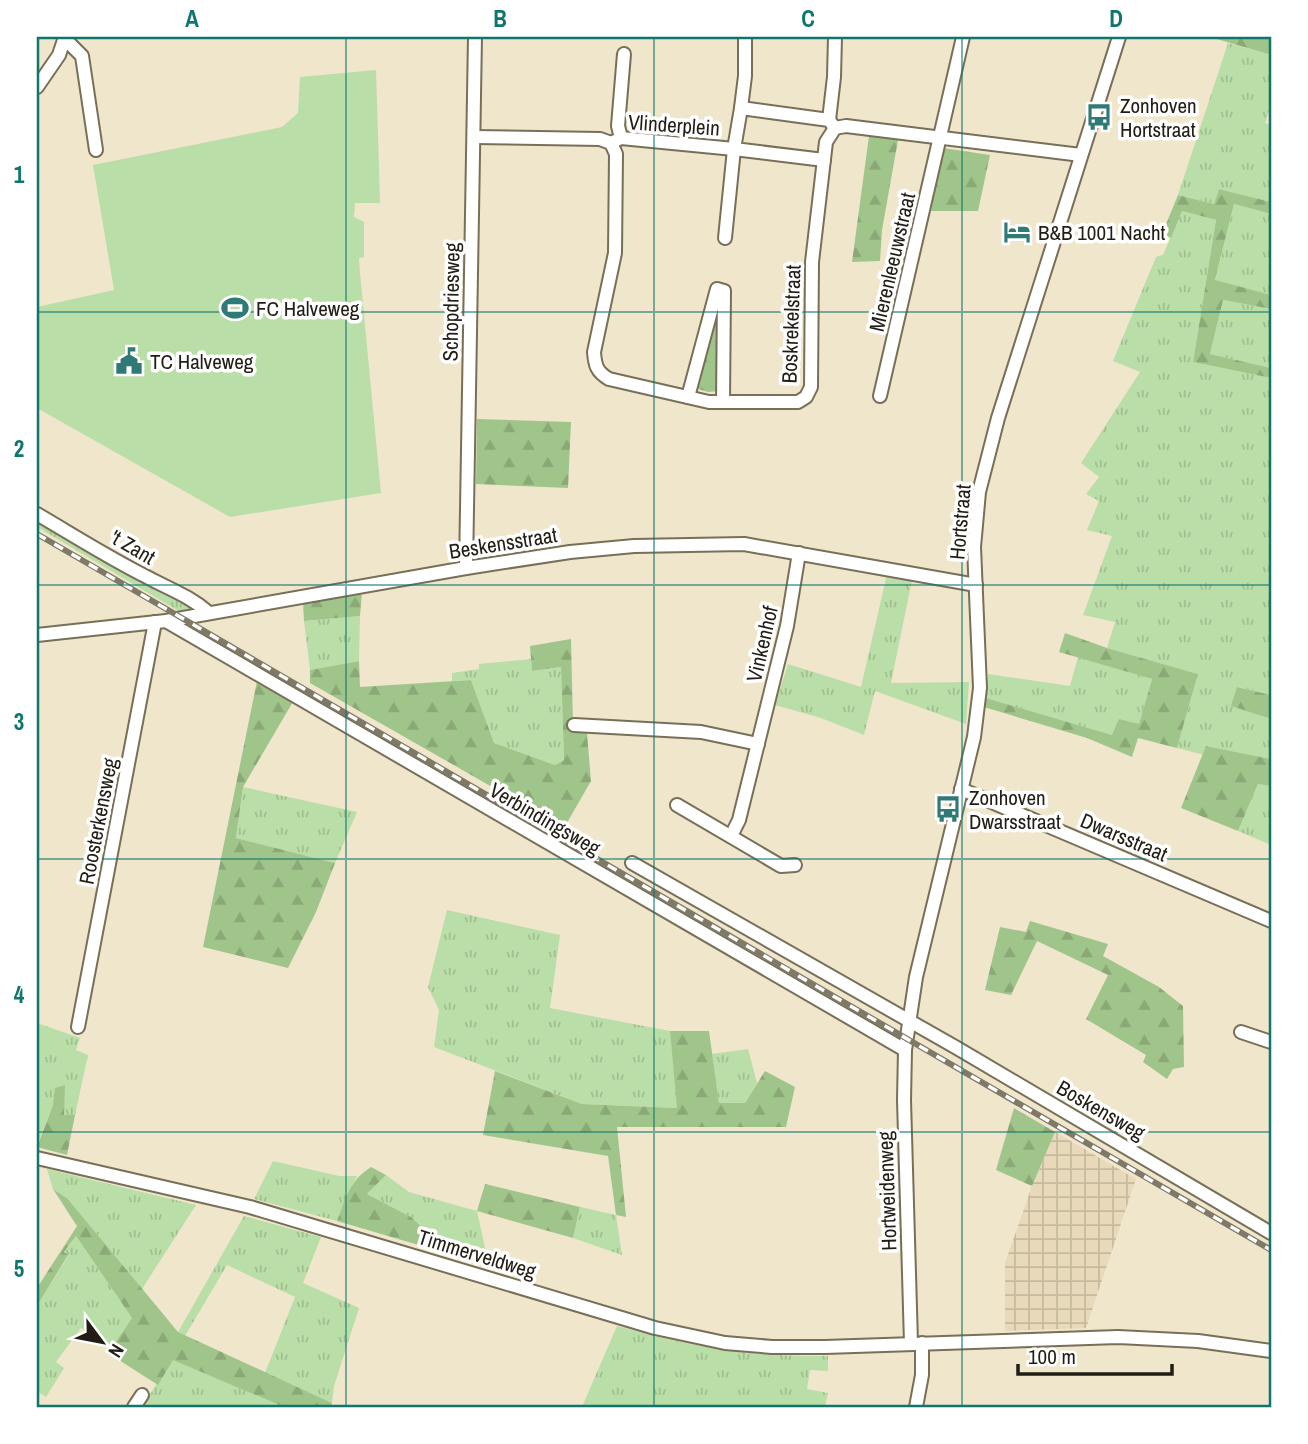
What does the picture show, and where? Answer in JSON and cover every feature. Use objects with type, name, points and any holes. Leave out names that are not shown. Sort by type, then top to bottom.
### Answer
[{"type":"street","name":"Schopdriesweg","points":[[466,568],[475,37]]},
{"type":"street","points":[[741,108],[745,37]]},
{"type":"street","name":"Boskrekelstraat","points":[[616,141],[615,253],[594,352],[595,365],[600,373],[609,379],[709,402],[798,402],[806,397],[811,387],[812,262],[826,142],[832,124],[835,37]]},
{"type":"street","name":"Mierenleeuwstraat","points":[[880,396],[962,37]]},
{"type":"street","name":"Hortstraat","points":[[906,1044],[928,921],[974,737],[980,688],[974,547],[979,492],[985,463],[1119,37]]},
{"type":"street","points":[[37,87],[59,55],[65,38],[82,56],[96,150]]},
{"type":"street","points":[[474,137],[616,141],[624,54]]},
{"type":"street","name":"Vlinderplein","points":[[734,149],[741,108],[832,124]]},
{"type":"street","points":[[832,124],[1081,155]]},
{"type":"street","name":"Vlinderplein","points":[[616,141],[734,149],[824,160]]},
{"type":"street","points":[[726,237],[734,149]]},
{"type":"street","points":[[688,397],[717,289],[724,291],[723,402]]},
{"type":"street","name":"'t Zant","points":[[37,514],[148,578],[177,591],[209,613]]},
{"type":"street","name":"Beskensstraat","points":[[37,635],[160,621],[466,568],[570,552],[634,546],[744,544],[976,585]]},
{"type":"street","name":"Vinkenhof","points":[[731,836],[739,820],[787,626],[799,552]]},
{"type":"street","name":"Roosterkensweg","points":[[78,1027],[160,621]]},
{"type":"street","name":"Verbindingsweg","points":[[160,621],[906,1044]]},
{"type":"street","points":[[575,725],[701,732],[758,744]]},
{"type":"street","name":"Dwarsstraat","points":[[961,789],[1271,921]]},
{"type":"street","points":[[677,805],[781,866],[795,866]]},
{"type":"street","points":[[632,863],[911,1016]]},
{"type":"street","points":[[771,936],[911,1016]]},
{"type":"street","name":"Boskensweg","points":[[911,1016],[1271,1233]]},
{"type":"street","points":[[1241,1032],[1271,1042]]},
{"type":"street","name":"Hortweidenweg","points":[[906,1044],[904,1100],[917,1343],[922,1375],[916,1407]]},
{"type":"street","name":"Timmerveldweg","points":[[37,1158],[250,1207],[655,1328],[698,1338],[750,1346],[785,1347],[1118,1337],[1198,1341],[1271,1351]]},
{"type":"street","points":[[134,1407],[142,1395]]},
{"type":"shaded area","points":[[1055,1132],[1136,1179],[1086,1328],[1005,1331],[1005,1263],[1032,1186]]},
{"type":"green space","points":[[1210,37],[1271,37],[1271,55]]},
{"type":"green space","points":[[1228,43],[1271,55],[1271,105],[1265,123],[1271,125],[1271,202],[1219,189],[1214,204],[1178,195]]},
{"type":"green space","points":[[376,70],[380,203],[355,203],[354,217],[364,222],[364,257],[359,258],[381,493],[230,517],[37,408],[37,307],[114,290],[93,165],[282,127],[298,113],[300,77]]},
{"type":"green space","points":[[869,136],[898,140],[882,230],[880,261],[852,262]]},
{"type":"green space","points":[[943,148],[990,155],[978,211],[931,211]]},
{"type":"green space","points":[[1219,189],[1271,202],[1271,214],[1234,204],[1215,280],[1271,295],[1271,309],[1223,300],[1210,354],[1271,368],[1271,378],[1193,362],[1216,220],[1182,211],[1171,238],[1162,234],[1178,195],[1214,204]]},
{"type":"green space","points":[[1234,204],[1271,214],[1271,295],[1215,281]]},
{"type":"green space","points":[[1182,211],[1216,220],[1193,362],[1271,378],[1271,695],[1238,687],[1232,706],[1271,719],[1271,759],[1206,746],[1204,755],[1177,748],[1198,674],[1107,648],[1115,622],[1083,615],[1112,536],[1087,530],[1099,501],[1086,494],[1099,477],[1081,463],[1140,372],[1113,361],[1156,257],[1163,255]]},
{"type":"green space","points":[[717,300],[720,304],[721,391],[708,392],[695,388]]},
{"type":"green space","points":[[1223,300],[1271,309],[1271,368],[1210,354]]},
{"type":"green space","points":[[477,419],[571,422],[568,488],[476,484]]},
{"type":"green space","points":[[37,518],[194,608],[182,613],[37,527]]},
{"type":"green space","points":[[887,574],[912,580],[891,683],[969,682],[966,724],[875,691],[864,735],[821,718],[775,705],[788,664],[861,687]]},
{"type":"green space","points":[[362,592],[360,616],[304,621],[303,603]]},
{"type":"green space","points":[[360,616],[359,661],[310,670],[304,621]]},
{"type":"green space","points":[[1065,633],[1198,674],[1177,748],[1138,738],[1132,757],[1087,738],[984,707],[986,698],[1112,735],[1119,719],[1139,724],[1152,679],[1059,652]]},
{"type":"green space","points":[[571,639],[573,725],[587,733],[591,781],[564,828],[310,683],[310,670],[359,661],[360,687],[471,680],[494,743],[555,765],[564,760],[561,667],[532,671],[530,646]]},
{"type":"green space","points":[[1078,657],[1152,679],[1139,724],[1112,735],[986,698],[988,674],[1070,686]]},
{"type":"green space","points":[[531,659],[532,671],[561,667],[564,760],[555,765],[494,743],[471,680],[452,681],[452,673],[479,669],[479,664]]},
{"type":"green space","points":[[257,681],[294,700],[243,787],[236,838],[335,863],[316,912],[288,968],[203,947]]},
{"type":"green space","points":[[1237,687],[1271,695],[1271,719],[1231,706]]},
{"type":"green space","points":[[1206,746],[1271,759],[1271,786],[1258,784],[1238,831],[1181,808]]},
{"type":"green space","points":[[1258,784],[1271,786],[1271,845],[1238,831]]},
{"type":"green space","points":[[243,787],[357,812],[335,863],[236,838]]},
{"type":"green space","points":[[447,910],[560,935],[550,1008],[670,1031],[678,1108],[582,1104],[434,1047],[439,1010],[428,987]]},
{"type":"green space","points":[[1030,921],[1108,944],[1103,956],[1159,987],[1183,1006],[1184,1067],[1173,1069],[1167,1079],[1143,1062],[1146,1055],[1086,1019],[1108,975],[1037,941],[1011,995],[985,990],[1000,927],[1026,932]]},
{"type":"green space","points":[[37,1023],[80,1038],[76,1050],[88,1055],[75,1115],[64,1115],[64,1086],[37,1145]]},
{"type":"green space","points":[[670,1031],[709,1031],[719,1103],[745,1103],[765,1071],[795,1087],[786,1127],[617,1127],[626,1217],[616,1215],[608,1156],[483,1135],[495,1071],[582,1104],[677,1108]]},
{"type":"green space","points":[[748,1049],[757,1083],[745,1103],[719,1103],[712,1054]]},
{"type":"green space","points":[[65,1085],[64,1115],[75,1115],[67,1155],[37,1147],[53,1105],[55,1088]]},
{"type":"green space","points":[[1014,1108],[1055,1132],[1032,1186],[996,1170]]},
{"type":"green space","points":[[273,1161],[339,1176],[357,1176],[337,1221],[254,1199]]},
{"type":"green space","points":[[371,1167],[386,1175],[367,1194],[411,1217],[431,1236],[450,1240],[449,1254],[337,1221],[353,1184]]},
{"type":"green space","points":[[47,1169],[196,1205],[142,1289],[67,1198],[53,1189]]},
{"type":"green space","points":[[386,1175],[409,1192],[477,1211],[489,1266],[449,1254],[450,1240],[431,1236],[411,1217],[367,1194]]},
{"type":"green space","points":[[485,1184],[580,1207],[573,1238],[477,1211]]},
{"type":"green space","points":[[53,1189],[67,1198],[178,1332],[332,1403],[331,1407],[284,1407],[173,1360],[158,1385],[108,1353],[132,1318],[76,1236],[64,1252],[68,1255],[37,1306],[37,1288],[77,1226]]},
{"type":"green space","points":[[580,1207],[616,1215],[622,1255],[573,1238]]},
{"type":"green space","points":[[244,1216],[321,1237],[303,1283],[359,1308],[334,1386],[332,1403],[265,1373],[295,1297],[227,1265],[185,1336],[178,1332]]},
{"type":"green space","points":[[76,1236],[132,1318],[111,1348],[81,1328],[56,1362],[64,1368],[46,1397],[37,1391],[37,1306],[68,1256],[64,1253]]},
{"type":"green space","points":[[617,1326],[670,1340],[721,1349],[773,1355],[828,1356],[828,1371],[810,1370],[807,1389],[828,1393],[825,1407],[582,1407]]},
{"type":"green space","points":[[172,1359],[284,1407],[142,1407]]},
{"type":"railway","points":[[37,534],[1271,1250]]},
{"type":"place","name":"Zonhoven Hortstraat","points":[[1099,117]]},
{"type":"place","name":"B&B 1001 Nacht","points":[[1017,232]]},
{"type":"place","name":"FC Halveweg","points":[[235,308]]},
{"type":"place","name":"TC Halveweg","points":[[129,361]]},
{"type":"place","name":"Zonhoven Dwarsstraat","points":[[948,809]]}]
